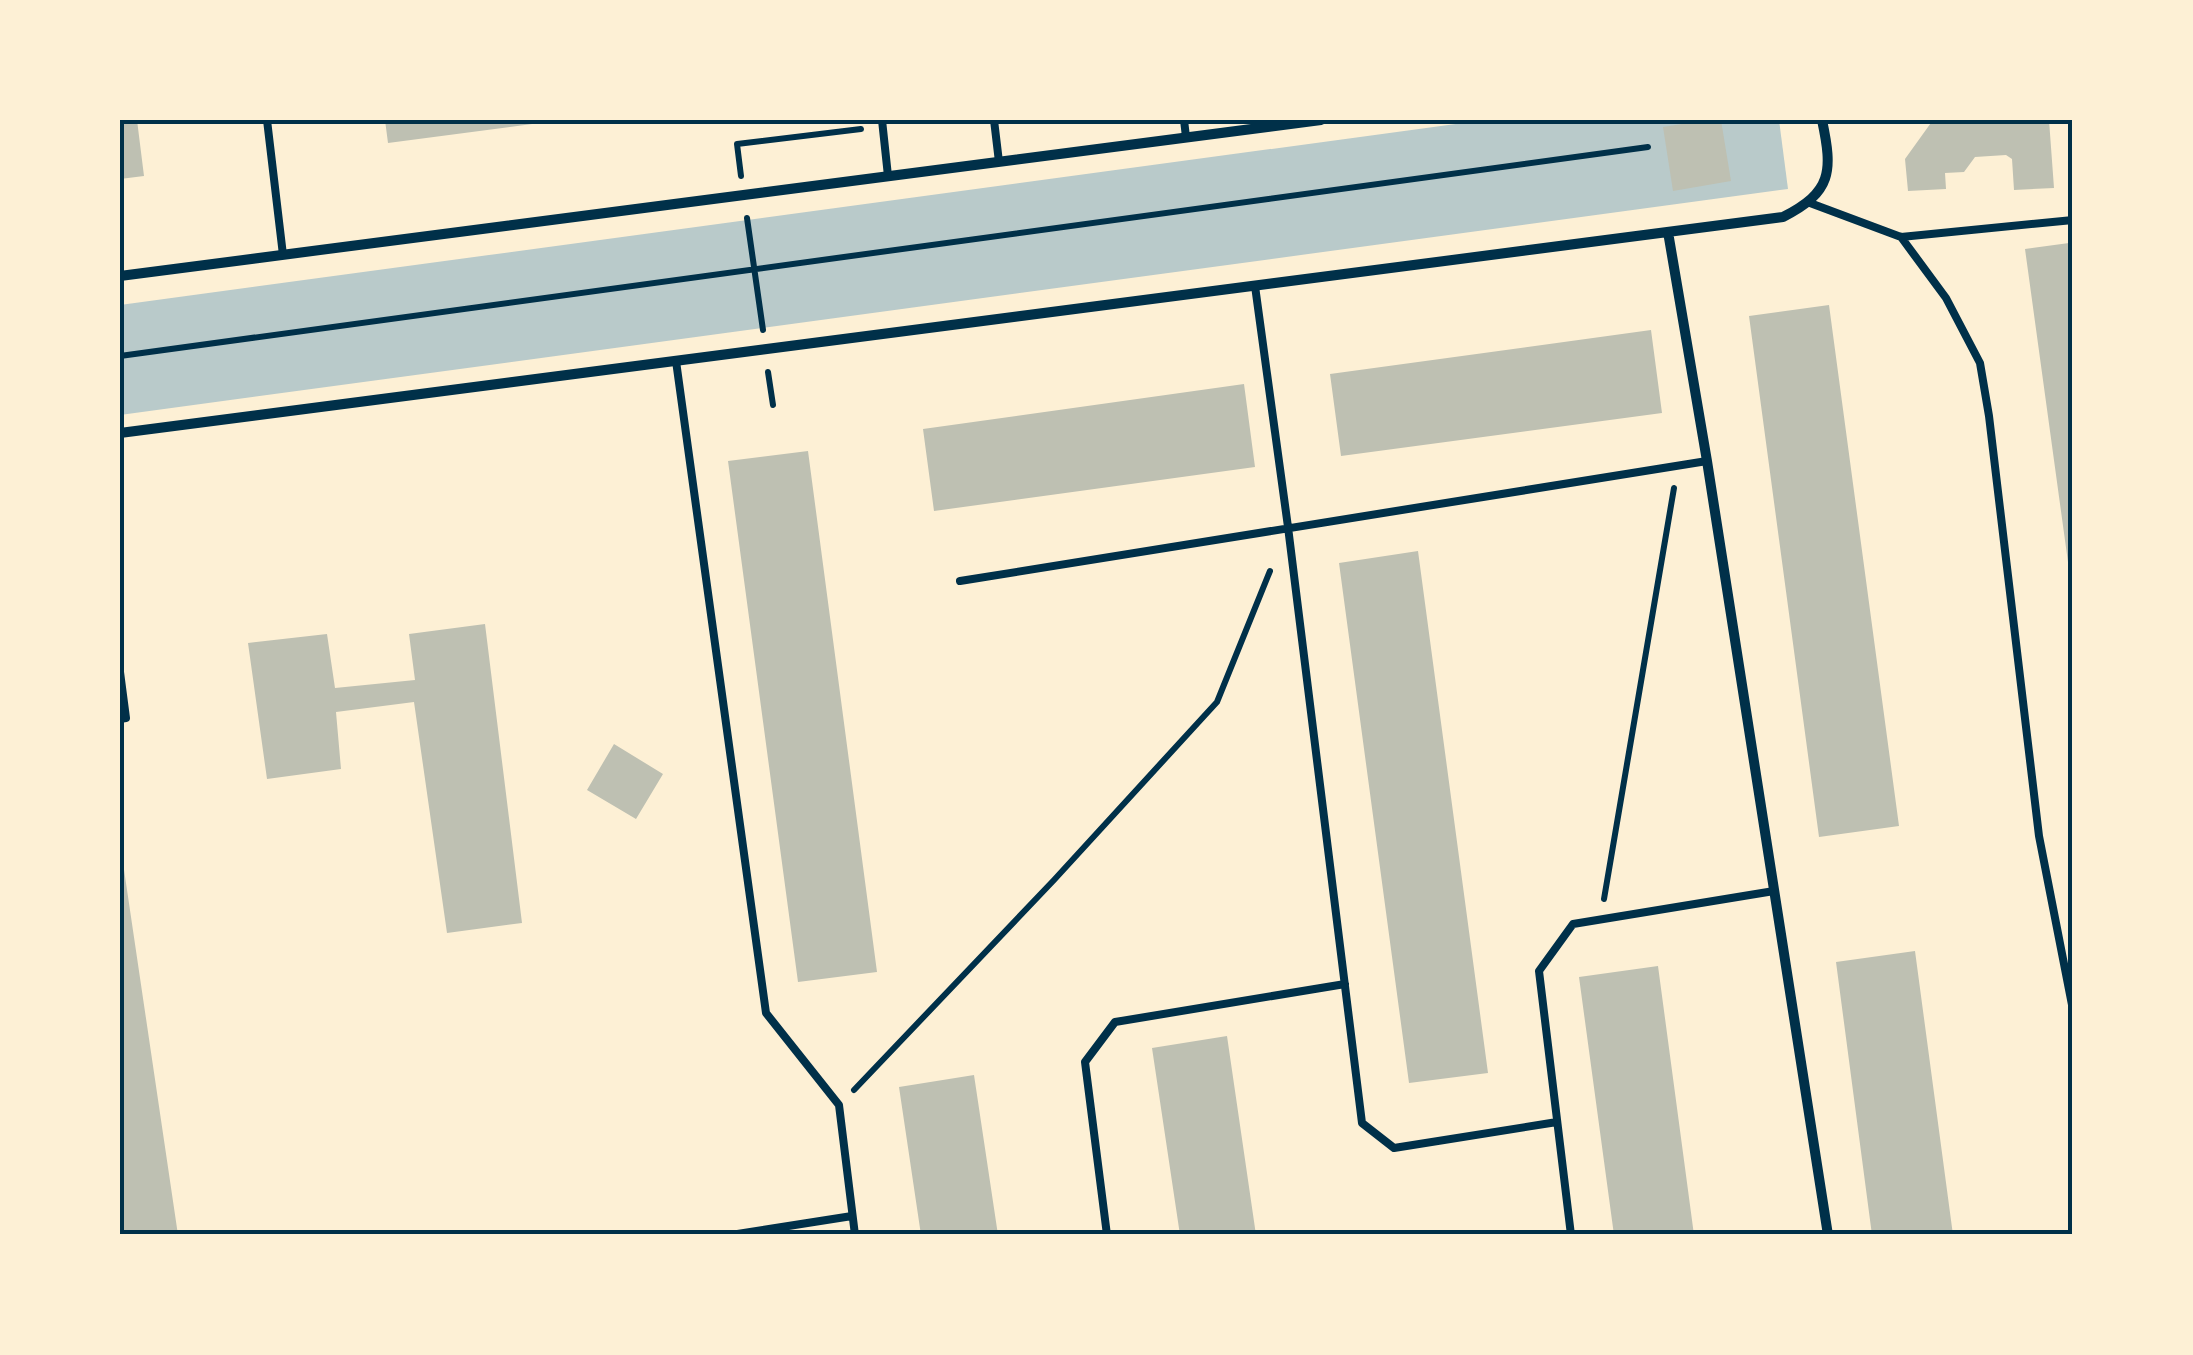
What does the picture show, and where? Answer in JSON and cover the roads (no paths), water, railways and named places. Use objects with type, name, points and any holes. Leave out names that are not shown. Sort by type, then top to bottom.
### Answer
[{"type":"street","points":[[120,276],[1321,120]]},
{"type":"street","points":[[120,433],[1782,218],[1810,203],[1829,170],[1822,120]]},
{"type":"street","points":[[1668,232],[1828,1235]]},
{"type":"lane","points":[[267,120],[283,255]]},
{"type":"lane","points":[[994,120],[998,162]]},
{"type":"lane","points":[[1184,120],[1186,138]]},
{"type":"lane","points":[[882,123],[888,176]]},
{"type":"lane","points":[[1810,203],[1901,236],[2073,220]]},
{"type":"lane","points":[[1901,236],[1946,298],[1980,363],[1990,416],[2039,836],[2073,1010]]},
{"type":"lane","points":[[1255,286],[1362,1123],[1394,1148],[1557,1122]]},
{"type":"lane","points":[[676,361],[766,1013],[839,1105],[854,1235]]},
{"type":"lane","points":[[960,581],[1707,461]]},
{"type":"lane","points":[[120,672],[126,718],[120,719]]},
{"type":"lane","points":[[1571,1235],[1539,971],[1573,924],[1774,891]]},
{"type":"lane","points":[[1108,1235],[1086,1062],[1115,1022],[1345,984]]},
{"type":"lane","points":[[731,1235],[852,1216]]}]
